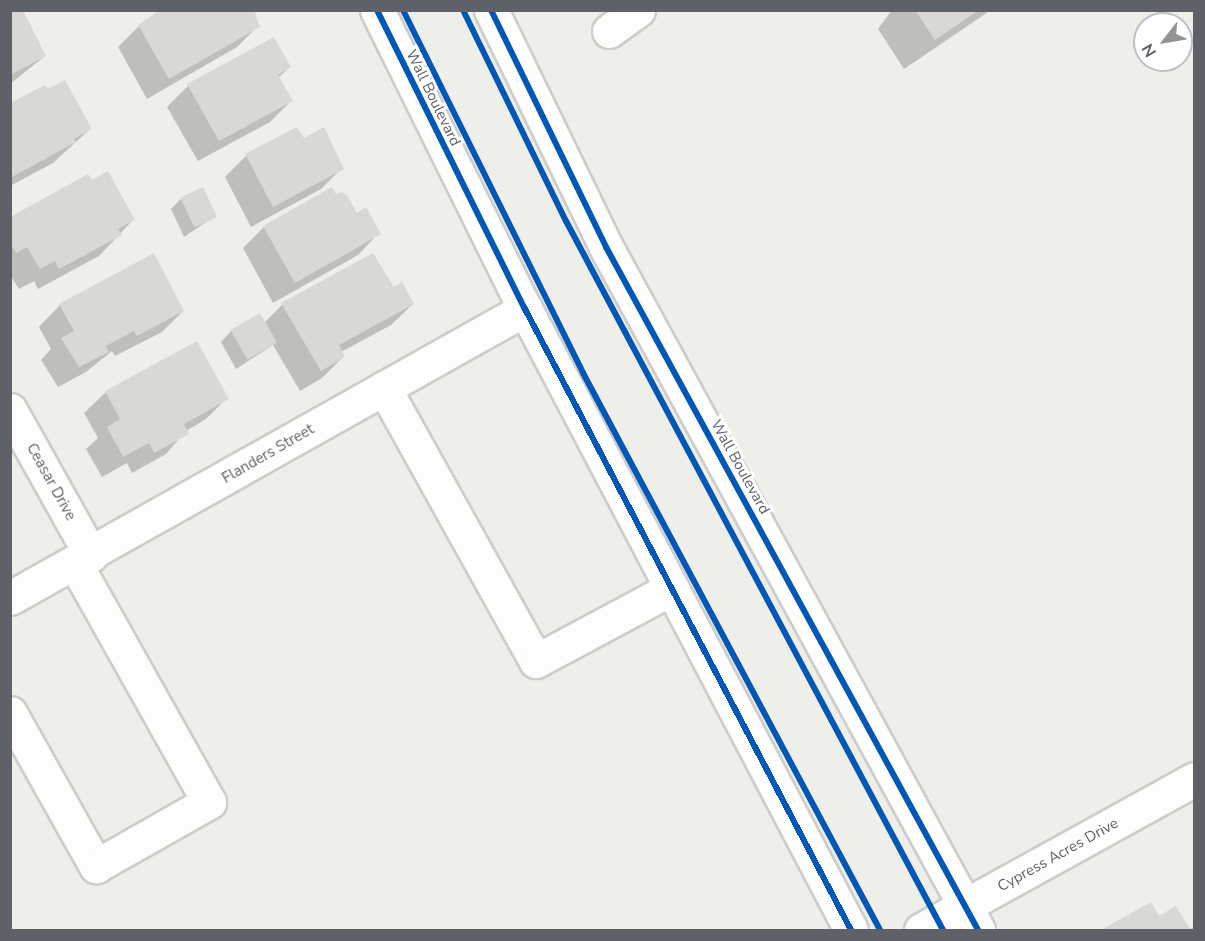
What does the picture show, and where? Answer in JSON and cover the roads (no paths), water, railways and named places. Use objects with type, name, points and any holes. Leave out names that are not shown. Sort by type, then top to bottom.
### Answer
[{"type":"street","name":"Wall Boulevard","points":[[377,10],[525,309],[851,930]]},
{"type":"street","name":"Wall Boulevard","points":[[491,10],[606,247],[971,919]]},
{"type":"street","points":[[609,31],[639,10]]},
{"type":"street","name":"Flanders Street","points":[[10,598],[525,309]]},
{"type":"street","points":[[384,388],[536,660],[672,588]]},
{"type":"street","name":"Ceasar Drive","points":[[10,410],[83,559],[209,802],[96,866],[10,712]]},
{"type":"street","name":"Cypress Acres Drive","points":[[921,930],[971,919],[1193,785]]}]
